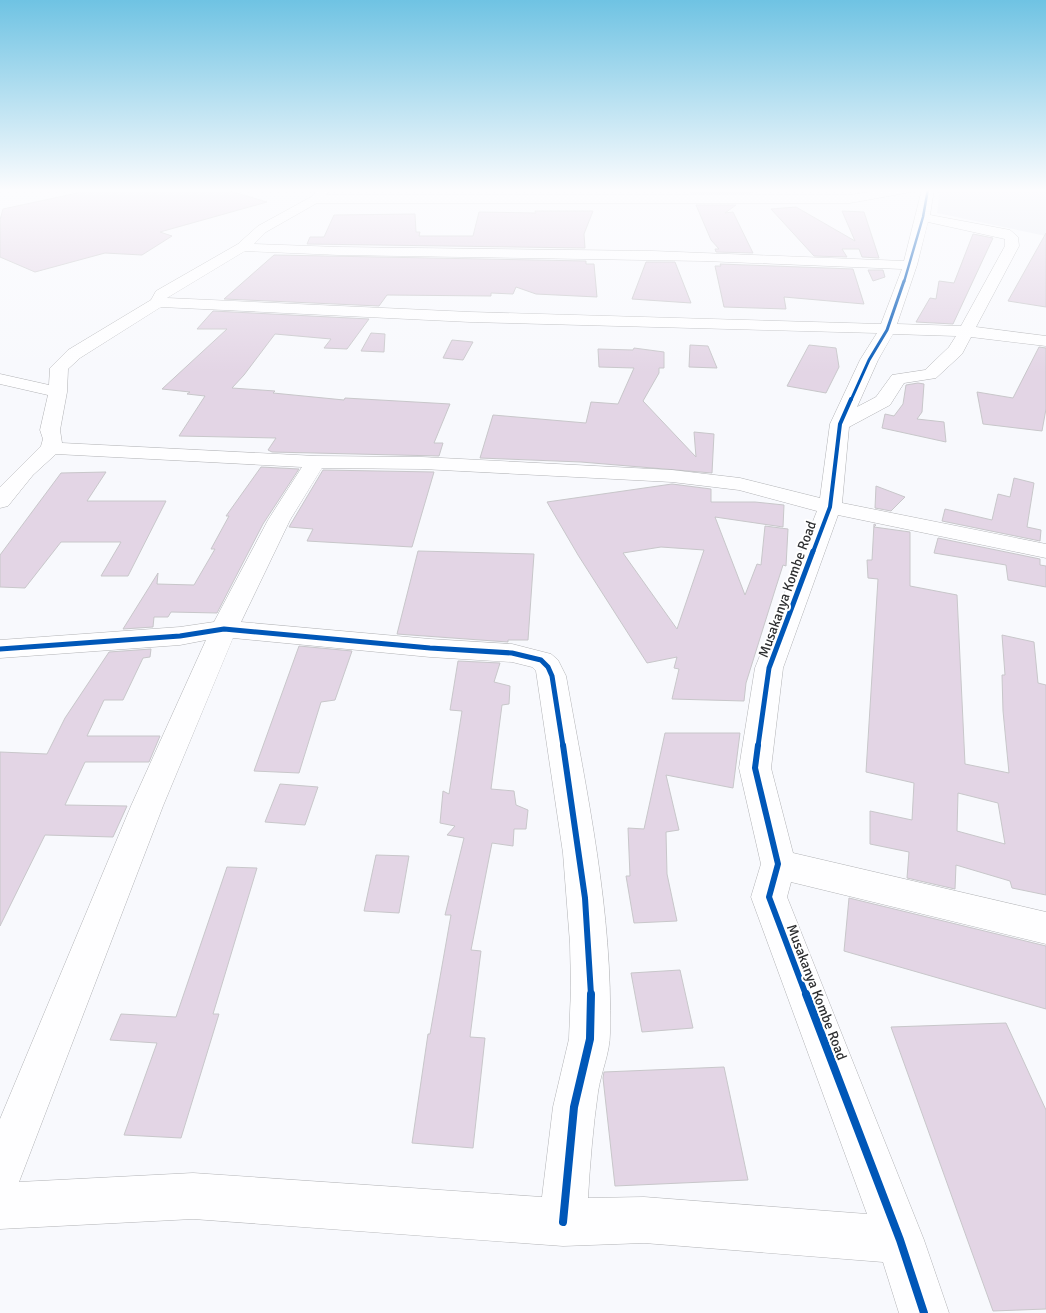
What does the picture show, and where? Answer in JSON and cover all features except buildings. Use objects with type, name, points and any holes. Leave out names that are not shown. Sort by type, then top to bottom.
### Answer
[{"type":"street","points":[[158,302],[161,294],[236,250]]},
{"type":"street","points":[[316,250],[377,253],[498,253],[790,259],[910,265]]},
{"type":"street","name":"Musakanya Kombe Road","points":[[912,250],[910,265],[887,330],[869,360],[840,424],[830,507],[769,668],[755,768],[778,864],[769,898],[900,1240],[924,1313]]},
{"type":"street","points":[[840,424],[883,401],[898,378],[930,374],[956,350],[1010,250]]},
{"type":"street","points":[[0,501],[26,471],[51,448],[53,439],[50,430],[58,392],[60,368],[74,354],[158,302],[480,317],[966,332],[1046,341]]},
{"type":"street","points":[[0,379],[58,392]]},
{"type":"street","points":[[51,448],[316,462],[422,463],[672,476],[740,484],[830,507],[1046,551]]},
{"type":"street","points":[[0,1173],[147,806],[224,629],[278,520],[316,462]]},
{"type":"street","points":[[0,649],[180,636],[224,629],[430,648],[512,653],[541,660],[548,667],[554,694],[585,899],[591,983],[590,1034],[577,1090],[563,1222]]},
{"type":"street","points":[[778,864],[1046,928]]},
{"type":"street","points":[[0,1206],[194,1196],[563,1222],[644,1220],[900,1240]]},
{"type":"cycle path","points":[[914,250],[887,330],[869,360],[840,424],[830,507],[769,668],[755,768],[778,864],[769,897],[900,1240],[924,1313]]},
{"type":"cycle path","points":[[0,649],[180,636],[224,629],[430,648],[512,653],[541,660],[548,667],[552,676],[580,853],[589,943],[591,988],[590,1039],[574,1107],[563,1222]]}]
